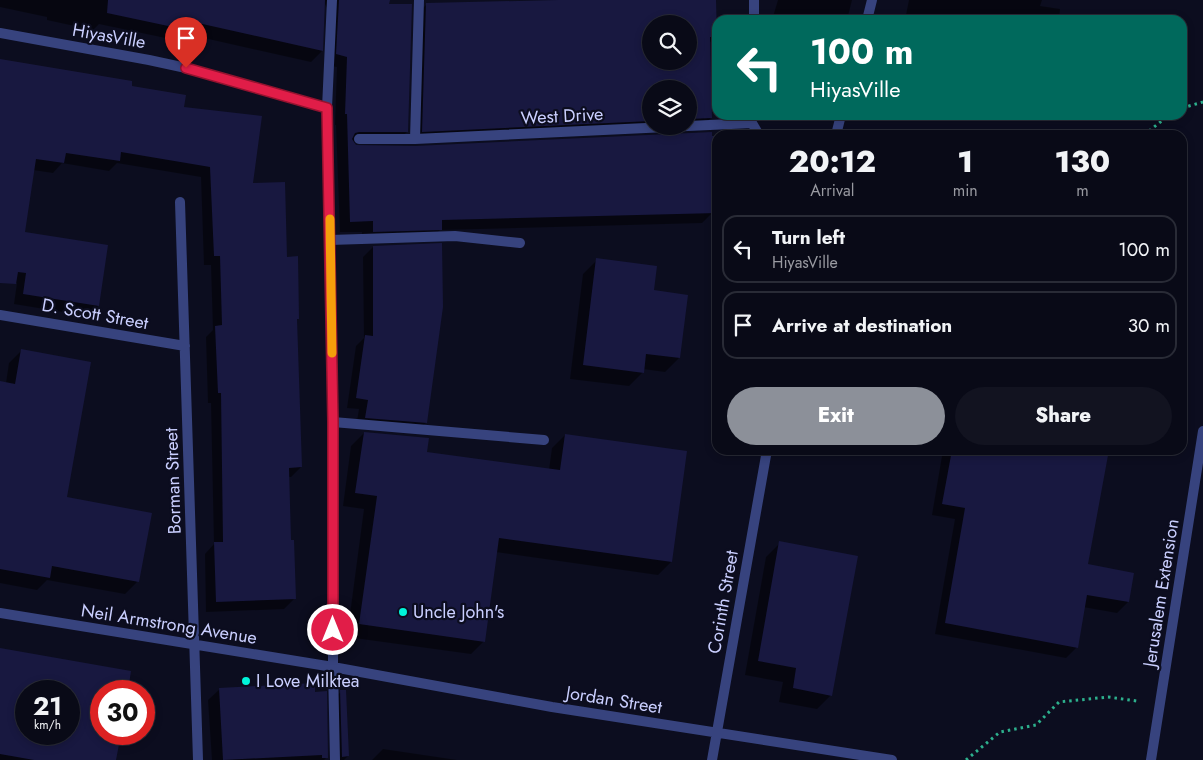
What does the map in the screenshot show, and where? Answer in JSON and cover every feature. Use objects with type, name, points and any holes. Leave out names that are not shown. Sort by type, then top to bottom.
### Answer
[{"type":"street","points":[[332,0],[327,108],[333,422],[335,760]]},
{"type":"street","points":[[416,139],[420,0]]},
{"type":"street","points":[[754,0],[754,15]]},
{"type":"street","points":[[868,15],[872,0]]},
{"type":"street","name":"HiyasVille","points":[[0,33],[186,68],[327,108]]},
{"type":"street","name":"West Drive","points":[[359,139],[416,139],[735,120]]},
{"type":"street","name":"Borman Street","points":[[180,202],[198,760]]},
{"type":"street","points":[[330,240],[455,236],[520,243]]},
{"type":"street","name":"D. Scott Street","points":[[0,315],[185,346]]},
{"type":"street","points":[[333,422],[544,440]]},
{"type":"street","name":"Jerusalem Extension","points":[[1150,760],[1203,431]]},
{"type":"street","name":"Corinth Street","points":[[712,760],[766,455]]},
{"type":"street","name":"Neil Armstrong Avenue","points":[[0,614],[333,667]]},
{"type":"street","name":"Jordan Street","points":[[333,667],[552,707],[892,760]]},
{"type":"path","points":[[1187,107],[1203,102]]},
{"type":"path","points":[[1150,130],[1163,120]]},
{"type":"path","points":[[966,760],[1000,732],[1036,725],[1059,702],[1108,697],[1160,703]]},
{"type":"building","points":[[108,0],[325,0],[323,51],[189,21],[187,30],[107,13]]},
{"type":"building","points":[[339,0],[390,0],[389,4],[412,4],[408,132],[355,133],[352,139],[356,145],[415,146],[648,135],[697,135],[697,133],[712,132],[712,213],[442,220],[442,230],[373,232],[373,221],[350,222],[347,114],[345,114],[347,57],[336,54]]},
{"type":"building","points":[[558,0],[716,0],[716,15],[712,15],[712,37],[710,37],[712,118],[697,119],[697,80],[642,80],[642,121],[422,132],[426,3]]},
{"type":"building","points":[[0,59],[132,81],[132,86],[186,95],[184,107],[262,116],[253,183],[285,182],[287,257],[298,256],[299,319],[297,319],[302,467],[289,468],[291,540],[294,540],[296,599],[216,602],[214,542],[223,542],[221,393],[218,393],[215,326],[222,325],[220,256],[214,256],[210,167],[121,152],[120,161],[66,153],[64,163],[36,159],[25,232],[108,245],[99,306],[23,294],[26,273],[18,272],[16,284],[0,283]]},
{"type":"building","points":[[442,243],[443,307],[427,423],[365,418],[368,400],[356,398],[365,335],[373,336],[373,246]]},
{"type":"building","points":[[596,258],[657,266],[654,290],[688,295],[680,358],[646,354],[644,373],[583,365]]},
{"type":"building","points":[[21,349],[91,362],[67,497],[152,513],[139,582],[52,566],[50,578],[0,569],[0,381],[15,384]]},
{"type":"building","points":[[364,432],[429,438],[427,452],[560,470],[565,434],[687,451],[672,562],[499,538],[485,642],[359,624],[377,496],[355,493]]},
{"type":"building","points":[[951,455],[1108,455],[1088,564],[1134,573],[1129,602],[1087,595],[1078,648],[945,623],[965,508],[942,504]]},
{"type":"building","points":[[779,541],[858,556],[832,696],[793,688],[796,668],[758,661]]},
{"type":"building","points":[[0,648],[131,671],[130,680],[90,680],[90,745],[119,745],[116,760],[34,760],[0,754]]},
{"type":"building","points":[[315,683],[315,692],[327,691],[328,758],[322,758],[322,755],[223,760],[219,688]]},
{"type":"building","points":[[340,690],[346,690],[349,756],[342,757]]},
{"type":"slow traffic","points":[[330,219],[332,353]]},
{"type":"place","name":"Uncle John's","points":[[403,612]]},
{"type":"place","name":"I Love Milktea","points":[[246,681]]},
{"type":"route","points":[[186,68],[327,108],[333,422],[333,630]]}]
